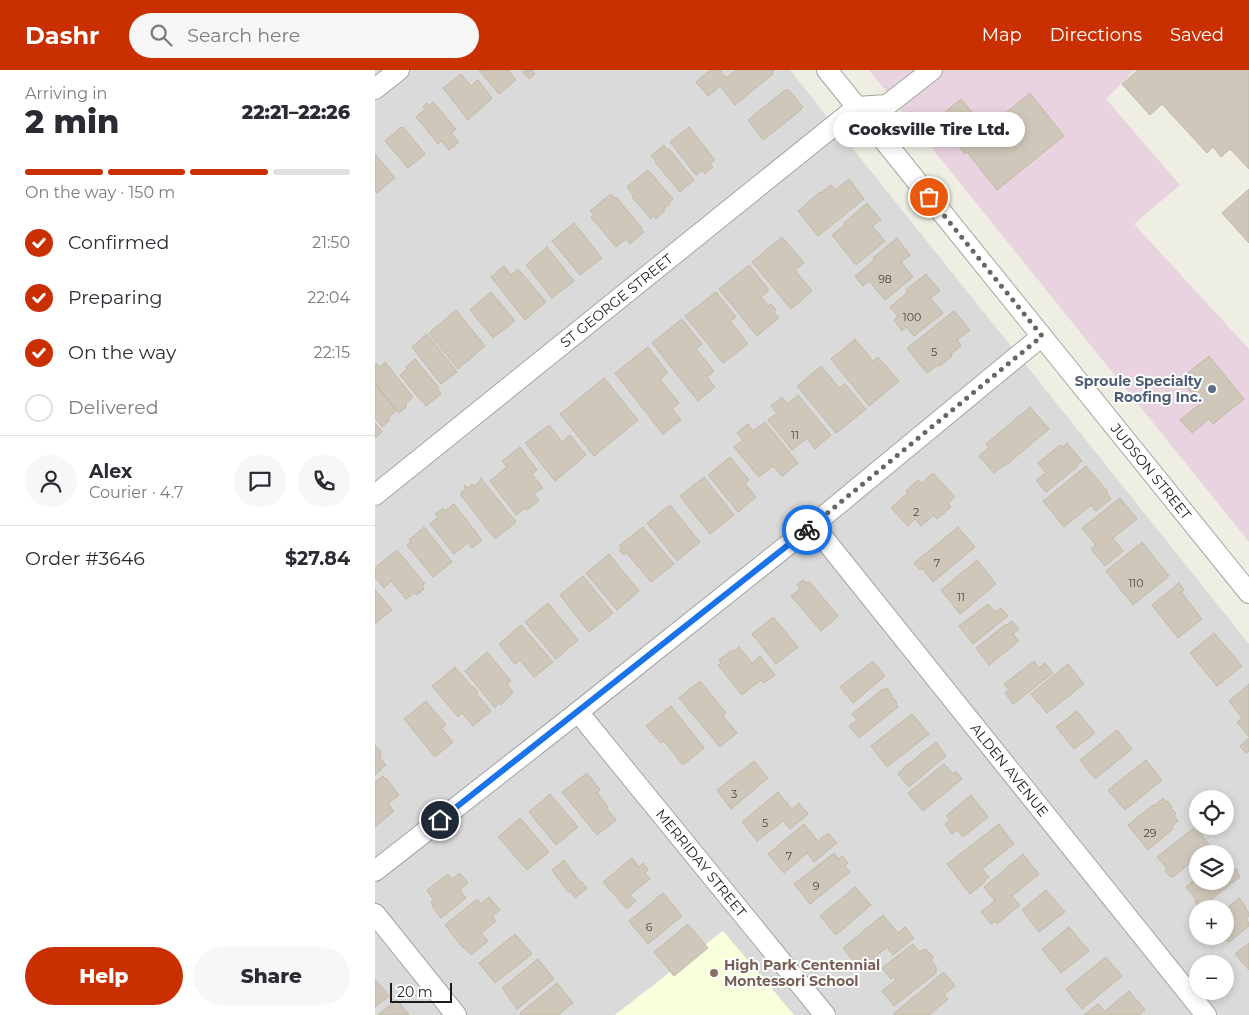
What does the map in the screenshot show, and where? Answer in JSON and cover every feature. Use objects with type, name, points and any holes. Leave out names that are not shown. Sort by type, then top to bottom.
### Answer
[{"type":"street","points":[[375,89],[399,70]]},
{"type":"street","name":"JUDSON STREET","points":[[827,70],[1249,593]]},
{"type":"street","points":[[857,107],[887,106],[932,70]]},
{"type":"street","name":"ST GEORGE STREET","points":[[375,494],[857,107]]},
{"type":"street","points":[[375,871],[579,712],[813,525],[1042,336]]},
{"type":"street","name":"ALDEN AVENUE","points":[[813,525],[1207,1015]]},
{"type":"street","name":"MERRIDAY STREET","points":[[579,712],[825,1015]]},
{"type":"street","points":[[375,914],[456,1015]]},
{"type":"shaded area","points":[[375,70],[790,70],[1249,644],[1249,1015],[794,1015],[723,931],[615,1015],[375,1015]]},
{"type":"shaded area","points":[[869,70],[1135,70],[1106,99],[1180,185],[1134,224],[1249,349],[1249,542]]},
{"type":"shaded area","name":"High Park Centennial Montessori School","points":[[723,931],[794,1015],[615,1015]]},
{"type":"building","points":[[479,70],[508,70],[516,80],[499,94]]},
{"type":"building","points":[[531,70],[535,74],[529,79],[523,72]]},
{"type":"building","points":[[710,70],[720,70],[726,78],[736,70],[774,71],[773,74],[735,105],[720,86],[708,96],[696,82]]},
{"type":"building","points":[[1138,70],[1249,70],[1249,169],[1230,149],[1221,157],[1213,147],[1207,153],[1162,104],[1150,115],[1122,84]]},
{"type":"building","points":[[461,74],[471,86],[478,80],[492,98],[468,120],[443,88]]},
{"type":"building","points":[[788,89],[803,107],[763,140],[748,120]]},
{"type":"building","points":[[1030,93],[1064,136],[997,190],[967,152],[965,154],[950,136],[953,134],[939,117],[961,99],[986,129]]},
{"type":"building","points":[[433,102],[456,129],[451,133],[459,142],[449,150],[441,141],[438,144],[416,117],[425,109],[423,107],[427,103],[429,106]]},
{"type":"building","points":[[401,127],[425,154],[408,168],[385,141]]},
{"type":"building","points":[[689,127],[715,160],[710,164],[713,167],[705,174],[703,170],[696,175],[670,142]]},
{"type":"building","points":[[664,145],[694,180],[680,192],[651,156]]},
{"type":"building","points":[[375,154],[395,178],[377,193],[375,190]]},
{"type":"building","points":[[648,170],[673,199],[663,209],[665,211],[656,219],[654,216],[651,219],[632,197],[634,196],[627,187]]},
{"type":"building","points":[[849,179],[864,199],[818,236],[798,211],[831,185],[835,190]]},
{"type":"building","points":[[1249,189],[1249,243],[1222,213]]},
{"type":"building","points":[[611,194],[614,198],[616,197],[644,232],[630,244],[626,239],[616,247],[591,217],[594,215],[590,211]]},
{"type":"building","points":[[867,203],[881,220],[872,226],[885,241],[856,265],[832,235]]},
{"type":"building","points":[[574,223],[602,258],[580,275],[552,241]]},
{"type":"building","points":[[782,237],[804,263],[795,270],[812,291],[791,309],[752,262]]},
{"type":"building","points":[[897,238],[910,255],[901,262],[913,277],[885,300],[869,281],[863,286],[855,276]]},
{"type":"building","points":[[547,247],[574,281],[552,298],[526,265]]},
{"type":"building","points":[[749,265],[769,290],[761,297],[769,306],[771,304],[779,318],[757,336],[719,289]]},
{"type":"building","points":[[504,266],[511,275],[518,269],[546,302],[525,320],[491,277]]},
{"type":"building","points":[[926,274],[940,291],[930,298],[943,313],[914,336],[906,327],[902,331],[894,320],[898,317],[890,307],[908,292],[906,290]]},
{"type":"building","points":[[491,292],[515,321],[493,338],[470,310]]},
{"type":"building","points":[[716,292],[736,317],[730,321],[748,344],[723,363],[685,316]]},
{"type":"building","points":[[456,310],[485,346],[458,369],[429,333]]},
{"type":"building","points":[[954,311],[970,330],[957,340],[961,346],[951,354],[952,356],[940,366],[939,364],[927,373],[907,348]]},
{"type":"building","points":[[682,319],[702,344],[696,349],[714,371],[707,377],[715,387],[698,401],[652,343]]},
{"type":"building","points":[[427,334],[457,372],[441,384],[412,347]]},
{"type":"building","points":[[855,339],[873,361],[878,357],[899,381],[869,406],[831,359]]},
{"type":"building","points":[[648,347],[668,373],[660,379],[679,403],[672,409],[681,420],[663,434],[615,373]]},
{"type":"building","name":"Sproule Specialty Roofing Inc.","points":[[1209,356],[1244,399],[1213,424],[1209,419],[1192,433],[1180,420],[1200,404],[1180,379]]},
{"type":"building","points":[[415,359],[439,388],[437,389],[441,394],[426,406],[400,375]]},
{"type":"building","points":[[385,362],[413,397],[399,413],[375,383],[375,365],[376,363],[379,367]]},
{"type":"building","points":[[821,366],[839,388],[845,384],[866,409],[836,433],[797,386]]},
{"type":"building","points":[[604,378],[638,420],[594,456],[560,414]]},
{"type":"building","points":[[375,384],[396,411],[382,427],[375,418]]},
{"type":"building","points":[[798,395],[831,435],[815,449],[807,438],[792,450],[768,420],[777,413],[771,406],[782,397],[788,404]]},
{"type":"building","points":[[1030,407],[1049,429],[994,473],[979,456],[989,447],[986,444]]},
{"type":"building","points":[[765,422],[798,463],[782,476],[773,466],[759,477],[734,447],[743,440],[737,433],[748,424],[753,431]]},
{"type":"building","points":[[375,423],[382,432],[375,438]]},
{"type":"building","points":[[549,425],[562,442],[570,435],[586,455],[555,481],[525,443]]},
{"type":"building","points":[[1067,443],[1082,461],[1046,492],[1036,480],[1046,473],[1038,463],[1060,445],[1062,447]]},
{"type":"building","points":[[520,447],[537,470],[532,474],[543,488],[534,494],[539,501],[516,515],[490,481],[507,467],[502,461]]},
{"type":"building","points":[[730,457],[749,480],[745,483],[756,497],[738,512],[708,475]]},
{"type":"building","points":[[1086,466],[1108,492],[1106,493],[1111,499],[1096,511],[1091,505],[1064,527],[1043,501]]},
{"type":"building","points":[[933,473],[955,497],[948,503],[951,507],[937,519],[934,515],[921,526],[915,519],[908,526],[891,508],[908,493],[906,491],[918,480],[922,483]]},
{"type":"building","points":[[704,477],[734,515],[710,534],[680,496]]},
{"type":"building","points":[[482,479],[516,522],[495,539],[460,494],[466,489],[465,485],[467,488],[472,484],[474,486]]},
{"type":"building","points":[[1120,498],[1137,519],[1113,538],[1123,551],[1105,566],[1091,549],[1096,545],[1082,528]]},
{"type":"building","points":[[454,504],[482,540],[472,548],[468,543],[454,554],[430,524],[438,517],[435,514],[443,508],[445,511]]},
{"type":"building","points":[[670,505],[700,542],[677,561],[647,523]]},
{"type":"building","points":[[424,527],[452,562],[433,577],[407,545],[411,542],[409,540]]},
{"type":"building","points":[[643,527],[674,564],[651,582],[626,552],[624,555],[619,550],[622,548],[620,545]]},
{"type":"building","points":[[958,527],[975,547],[933,582],[922,568],[920,570],[914,563]]},
{"type":"building","points":[[1142,542],[1169,576],[1133,605],[1106,571]]},
{"type":"building","points":[[397,550],[425,584],[422,586],[424,589],[417,595],[414,593],[406,599],[391,581],[384,588],[375,577],[375,568]]},
{"type":"building","points":[[609,554],[639,591],[617,610],[586,573]]},
{"type":"building","points":[[977,560],[996,584],[960,614],[941,590]]},
{"type":"building","points":[[583,576],[613,613],[589,632],[560,595]]},
{"type":"building","points":[[803,580],[806,583],[809,581],[838,616],[821,631],[791,596],[800,589],[797,585]]},
{"type":"building","points":[[1179,583],[1184,590],[1181,592],[1202,619],[1178,638],[1152,605]]},
{"type":"building","points":[[375,590],[392,610],[375,624]]},
{"type":"building","points":[[548,603],[578,640],[556,659],[525,622]]},
{"type":"building","points":[[988,604],[995,612],[1001,608],[1008,616],[973,644],[959,626]]},
{"type":"building","points":[[773,617],[798,647],[776,664],[752,634]]},
{"type":"building","points":[[1012,621],[1019,629],[1013,634],[1019,641],[989,665],[976,648]]},
{"type":"building","points":[[521,625],[553,662],[534,677],[520,660],[515,664],[499,644]]},
{"type":"building","points":[[1214,633],[1242,666],[1217,686],[1190,653]]},
{"type":"building","points":[[739,647],[752,663],[760,656],[775,675],[764,683],[761,680],[742,695],[718,665],[721,663],[719,660]]},
{"type":"building","points":[[487,652],[511,681],[507,684],[513,692],[501,705],[500,703],[495,708],[465,671]]},
{"type":"building","points":[[873,661],[885,676],[853,703],[840,687]]},
{"type":"building","points":[[1034,661],[1039,668],[1045,663],[1053,673],[1013,704],[1005,693],[1009,690],[1004,684]]},
{"type":"building","points":[[1068,664],[1084,684],[1047,713],[1031,694]]},
{"type":"building","points":[[455,667],[478,692],[476,693],[491,711],[473,726],[462,713],[458,717],[432,686]]},
{"type":"building","points":[[700,681],[726,713],[723,716],[737,733],[720,747],[679,698]]},
{"type":"building","points":[[1249,684],[1249,737],[1237,722],[1242,718],[1229,701]]},
{"type":"building","points":[[887,688],[892,695],[890,697],[893,697],[898,707],[859,738],[849,726],[857,720],[852,714],[883,689]]},
{"type":"building","points":[[426,701],[446,725],[441,728],[453,742],[435,757],[404,719]]},
{"type":"building","points":[[671,706],[704,748],[683,765],[664,741],[661,743],[646,726]]},
{"type":"building","points":[[1077,711],[1095,733],[1074,749],[1056,727]]},
{"type":"building","points":[[912,714],[929,734],[887,767],[871,746]]},
{"type":"building","points":[[1117,730],[1132,749],[1095,779],[1080,760]]},
{"type":"building","points":[[1249,738],[1249,751],[1246,753],[1240,746]]},
{"type":"building","points":[[936,742],[946,756],[909,787],[898,774]]},
{"type":"building","points":[[375,745],[381,752],[380,758],[386,765],[375,775]]},
{"type":"building","points":[[1146,760],[1162,780],[1125,810],[1108,790]]},
{"type":"building","points":[[754,761],[768,778],[731,809],[717,790]]},
{"type":"building","points":[[944,764],[953,774],[956,771],[962,779],[923,811],[908,793]]},
{"type":"building","points":[[587,773],[600,790],[597,792],[616,820],[597,835],[562,792]]},
{"type":"building","points":[[383,776],[399,795],[388,804],[394,811],[375,827],[375,782]]},
{"type":"building","points":[[778,792],[792,809],[799,803],[808,814],[790,829],[783,821],[757,841],[742,822]]},
{"type":"building","points":[[550,794],[578,827],[556,845],[529,812]]},
{"type":"building","points":[[971,795],[988,817],[963,837],[957,830],[952,834],[945,824],[950,820],[946,816]]},
{"type":"building","points":[[1163,798],[1172,807],[1176,814],[1174,816],[1178,821],[1171,827],[1173,829],[1148,850],[1128,825]]},
{"type":"building","points":[[520,818],[549,852],[527,870],[498,837]]},
{"type":"building","points":[[804,824],[818,841],[828,833],[837,843],[814,862],[807,853],[784,873],[768,854]]},
{"type":"building","points":[[999,824],[1014,844],[982,869],[989,877],[970,894],[947,864]]},
{"type":"building","points":[[1189,832],[1189,835],[1201,835],[1209,845],[1189,845],[1189,864],[1173,877],[1170,877],[1165,870],[1167,868],[1157,857]]},
{"type":"building","points":[[834,853],[839,859],[842,856],[848,863],[845,866],[850,872],[810,904],[794,884]]},
{"type":"building","points":[[1023,854],[1039,874],[1012,896],[1020,905],[997,924],[995,921],[991,924],[981,912],[995,901],[984,887]]},
{"type":"building","points":[[632,858],[639,867],[643,863],[648,870],[645,873],[650,879],[630,895],[636,901],[627,909],[603,882]]},
{"type":"building","points":[[564,860],[587,888],[575,898],[570,891],[568,892],[552,870]]},
{"type":"building","points":[[1236,868],[1240,877],[1234,882],[1234,870]]},
{"type":"building","points":[[460,873],[468,883],[460,890],[466,898],[441,918],[432,906],[431,902],[434,900],[427,890],[448,874],[452,879]]},
{"type":"building","points":[[1189,885],[1189,890],[1223,890],[1210,900],[1196,900],[1186,887]]},
{"type":"building","points":[[855,887],[871,905],[836,935],[820,916]]},
{"type":"building","points":[[1046,890],[1065,912],[1039,932],[1022,910]]},
{"type":"building","points":[[663,893],[682,916],[648,944],[629,921]]},
{"type":"building","points":[[489,897],[500,910],[492,916],[496,921],[481,933],[488,941],[471,955],[445,925],[477,899],[481,904]]},
{"type":"building","points":[[1239,898],[1246,907],[1249,913],[1246,919],[1249,926],[1234,938],[1234,902]]},
{"type":"building","points":[[883,915],[898,933],[905,927],[914,938],[893,955],[887,947],[860,969],[843,948]]},
{"type":"building","points":[[688,924],[708,948],[674,976],[654,952]]},
{"type":"building","points":[[1069,927],[1089,951],[1061,973],[1042,949]]},
{"type":"building","points":[[515,934],[532,954],[495,983],[479,963]]},
{"type":"building","points":[[1249,943],[1249,970],[1235,954]]},
{"type":"building","points":[[913,944],[919,952],[926,949],[933,957],[931,961],[936,966],[936,973],[894,1006],[882,991],[896,980],[894,977],[891,979],[882,968]]},
{"type":"building","points":[[1106,957],[1122,976],[1082,1009],[1066,989]]},
{"type":"building","points":[[538,959],[554,979],[517,1009],[502,988]]},
{"type":"building","points":[[944,972],[955,986],[944,995],[948,999],[929,1015],[893,1014]]},
{"type":"building","points":[[375,979],[389,996],[375,1007]]},
{"type":"building","points":[[557,983],[573,1003],[558,1015],[522,1015],[520,1013]]},
{"type":"building","points":[[1129,991],[1145,1010],[1139,1015],[1084,1015],[1098,1004],[1105,1011]]},
{"type":"building","points":[[397,1000],[409,1015],[378,1015]]},
{"type":"way so far","points":[[807,530],[1042,336],[929,197]]},
{"type":"place","name":"Cooksville Tire Ltd.","points":[[929,197]]},
{"type":"place","name":"Sproule Specialty Roofing Inc.","points":[[1212,389]]},
{"type":"place","name":"High Park Centennial Montessori School","points":[[714,973]]},
{"type":"route","points":[[440,820],[807,530]]}]
